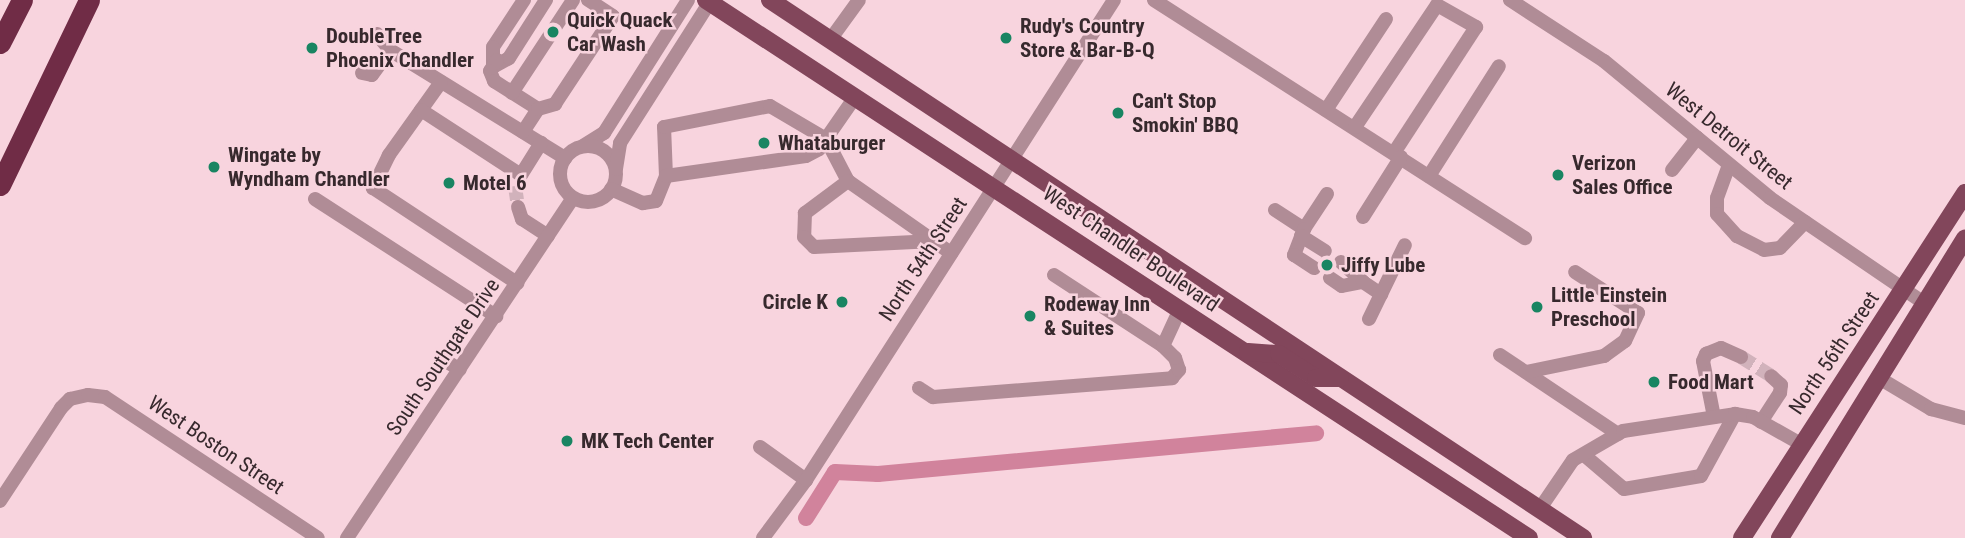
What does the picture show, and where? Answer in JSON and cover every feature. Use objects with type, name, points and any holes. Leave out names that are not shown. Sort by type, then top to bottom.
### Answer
[{"type":"highway","points":[[0,44],[22,0]]},
{"type":"highway","points":[[0,186],[89,0]]},
{"type":"main road","name":"West Chandler Boulevard","points":[[770,0],[1583,538]]},
{"type":"main road","name":"West Chandler Boulevard","points":[[709,1],[1529,538]]},
{"type":"main road","name":"North 56th Street","points":[[1742,538],[1965,193]]},
{"type":"main road","points":[[1780,538],[1965,239]]},
{"type":"main road","points":[[1244,351],[1279,354],[1317,379],[1340,378]]},
{"type":"street","points":[[524,0],[492,47],[494,81],[538,109]]},
{"type":"street","points":[[493,67],[536,0]]},
{"type":"street","points":[[493,67],[509,58],[546,0]]},
{"type":"street","points":[[513,93],[573,0]]},
{"type":"street","points":[[523,132],[538,109],[555,104],[613,16],[588,0]]},
{"type":"street","points":[[688,0],[604,133],[565,158],[561,179],[573,198],[591,202],[611,189],[621,144],[709,1]]},
{"type":"street","points":[[830,40],[859,0]]},
{"type":"street","name":"North 54th Street","points":[[763,538],[806,480],[1114,0]]},
{"type":"street","points":[[1154,0],[1525,238]]},
{"type":"street","name":"West Detroit Street","points":[[1510,0],[1604,61],[1729,165],[1805,222],[1924,303]]},
{"type":"street","points":[[1355,127],[1437,5],[1476,27],[1397,155],[1363,217]]},
{"type":"street","points":[[1326,110],[1385,19]]},
{"type":"street","points":[[377,34],[390,50],[565,158]]},
{"type":"street","points":[[362,73],[372,75],[390,50]]},
{"type":"street","points":[[1429,176],[1499,66]]},
{"type":"street","points":[[441,82],[389,155],[373,188],[517,283]]},
{"type":"street","points":[[666,176],[806,156],[826,139],[855,97]]},
{"type":"street","points":[[611,189],[643,203],[656,201],[666,176],[664,127],[770,106],[826,139],[848,181],[951,253]]},
{"type":"street","points":[[421,110],[518,181],[541,143]]},
{"type":"street","points":[[1672,170],[1696,138]]},
{"type":"street","points":[[583,146],[604,151],[616,169]]},
{"type":"street","points":[[1729,165],[1717,198],[1717,214],[1737,236],[1764,250],[1780,248],[1805,222]]},
{"type":"street","points":[[848,181],[805,213],[804,237],[814,247],[934,241]]},
{"type":"street","points":[[1301,236],[1327,194]]},
{"type":"street","name":"South Southgate Drive","points":[[347,538],[573,198]]},
{"type":"street","points":[[315,200],[496,316]]},
{"type":"street","points":[[518,207],[522,219],[548,236]]},
{"type":"street","points":[[1275,210],[1320,259]]},
{"type":"street","points":[[1369,319],[1405,245]]},
{"type":"street","points":[[1336,270],[1363,282],[1381,294]]},
{"type":"street","points":[[1526,372],[1604,356],[1625,341],[1638,313],[1575,272]]},
{"type":"street","points":[[919,388],[933,397],[943,397],[1172,378],[1179,370],[1175,358],[1163,346],[1054,275]]},
{"type":"street","points":[[1163,346],[1180,309]]},
{"type":"street","points":[[1714,417],[1703,361],[1706,354],[1721,348],[1741,357]]},
{"type":"street","points":[[1500,355],[1618,434]]},
{"type":"street","points":[[441,358],[460,370]]},
{"type":"street","points":[[1761,422],[1780,393],[1781,385],[1771,376]]},
{"type":"street","points":[[1879,377],[1931,409],[1965,418]]},
{"type":"street","name":"West Boston Street","points":[[0,501],[61,408],[69,399],[88,395],[105,397],[318,538]]},
{"type":"street","points":[[1539,510],[1573,460],[1618,434],[1735,414],[1761,422],[1801,444]]},
{"type":"street","points":[[1584,455],[1624,489],[1701,476],[1735,414]]},
{"type":"street","points":[[760,447],[806,480]]},
{"type":"waterway","points":[[806,518],[835,472],[878,474],[1316,433]]},
{"type":"tunnel","points":[[515,186],[518,207]]},
{"type":"tunnel","points":[[1320,259],[1336,269]]},
{"type":"tunnel","points":[[1741,357],[1771,376]]},
{"type":"place","name":"Quick Quack Car Wash","points":[[553,32]]},
{"type":"place","name":"Rudy's Country Store & Bar-B-Q","points":[[1006,38]]},
{"type":"place","name":"DoubleTree Phoenix Chandler","points":[[312,48]]},
{"type":"place","name":"Can't Stop Smokin' BBQ","points":[[1118,113]]},
{"type":"place","name":"Whataburger","points":[[764,143]]},
{"type":"place","name":"Wingate by Wyndham Chandler","points":[[214,167]]},
{"type":"place","name":"Verizon Sales Office","points":[[1558,175]]},
{"type":"place","name":"Motel 6","points":[[449,183]]},
{"type":"place","name":"Jiffy Lube","points":[[1327,265]]},
{"type":"place","name":"Circle K","points":[[842,302]]},
{"type":"place","name":"Little Einstein Preschool","points":[[1537,307]]},
{"type":"place","name":"Rodeway Inn & Suites","points":[[1030,316]]},
{"type":"place","name":"Food Mart","points":[[1654,382]]},
{"type":"place","name":"MK Tech Center","points":[[567,441]]}]
